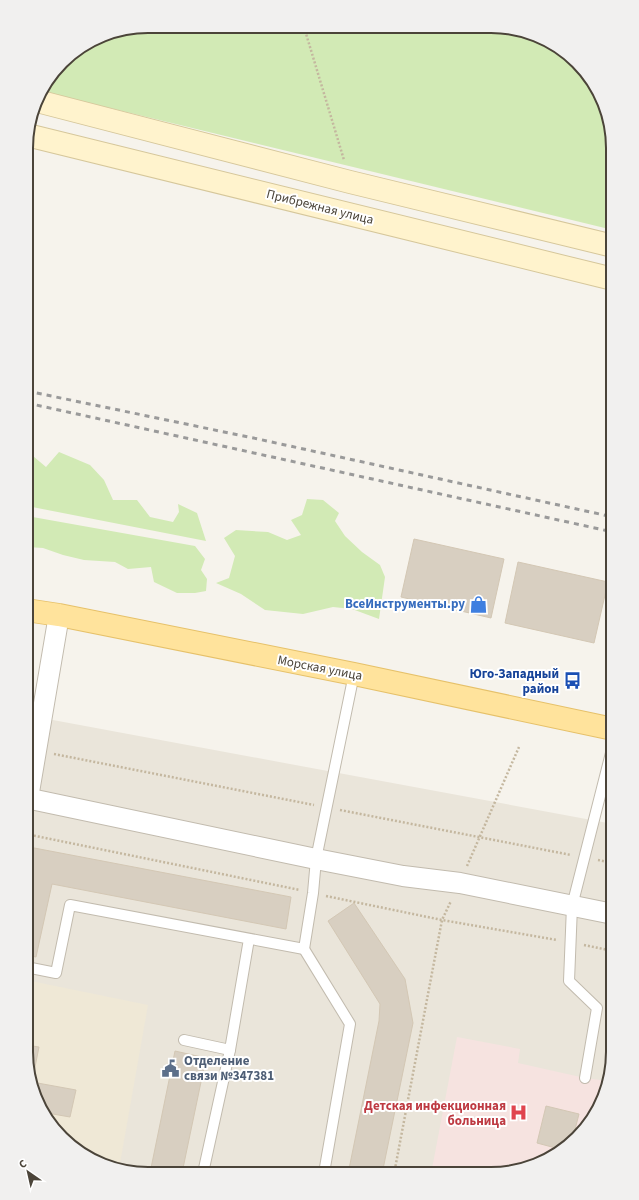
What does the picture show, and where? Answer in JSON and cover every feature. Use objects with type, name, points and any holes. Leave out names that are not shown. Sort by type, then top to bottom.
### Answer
[{"type":"main road","points":[[43,103],[350,182],[606,244]]},
{"type":"main road","name":"Прибрежная улица","points":[[34,138],[606,277]]},
{"type":"main road","name":"Морская улица","points":[[33,611],[354,674],[606,728]]},
{"type":"street","points":[[33,765],[59,615]]},
{"type":"street","points":[[33,801],[403,876],[460,883],[606,913]]},
{"type":"lane","points":[[325,1167],[350,1024],[304,949],[313,893],[316,859],[354,674]]},
{"type":"lane","points":[[585,1078],[597,1008],[569,981],[572,906],[606,772]]},
{"type":"lane","points":[[33,968],[56,973],[70,905],[304,949]]},
{"type":"lane","points":[[204,1167],[230,1050],[250,939]]},
{"type":"lane","points":[[184,1040],[230,1050]]},
{"type":"path","points":[[306,33],[350,182]]},
{"type":"path","points":[[395,1167],[442,920],[460,883],[519,747]]},
{"type":"shaded area","points":[[33,716],[606,823],[606,1060],[604,1075],[591,1110],[572,1133],[549,1152],[528,1161],[499,1167],[148,1167],[118,1163],[90,1152],[78,1143],[59,1124],[34,1070],[33,1052]]},
{"type":"shaded area","points":[[33,981],[148,1005],[120,1163],[90,1152],[67,1133],[48,1110],[39,1089],[34,1067]]},
{"type":"shaded area","name":"Детская инфекционная больница","points":[[457,1037],[520,1049],[518,1063],[585,1078],[602,1080],[591,1110],[572,1133],[549,1152],[528,1161],[499,1167],[432,1167]]},
{"type":"green space","points":[[491,33],[514,35],[542,45],[567,61],[587,84],[594,97],[600,111],[605,133],[606,228],[47,93],[72,61],[84,52],[111,39],[133,34]]},
{"type":"green space","points":[[59,452],[90,465],[104,480],[113,500],[137,500],[150,517],[173,522],[179,512],[178,504],[197,513],[206,541],[33,507],[33,456],[46,467]]},
{"type":"green space","points":[[307,499],[323,500],[339,513],[335,521],[345,536],[362,552],[380,565],[385,577],[379,619],[352,609],[333,607],[303,614],[265,610],[241,594],[216,583],[229,578],[235,556],[224,538],[236,530],[268,532],[287,540],[301,535],[291,520],[302,515]]},
{"type":"green space","points":[[33,517],[195,546],[205,559],[201,570],[207,579],[206,591],[195,593],[177,593],[154,582],[151,567],[128,569],[115,562],[84,560],[43,548],[33,547]]},
{"type":"building","points":[[414,539],[504,559],[491,618],[401,597]]},
{"type":"building","points":[[518,562],[606,582],[606,591],[594,643],[505,623]]},
{"type":"building","points":[[33,848],[291,897],[286,929],[52,884],[36,957],[33,956]]},
{"type":"building","points":[[354,903],[405,979],[413,1023],[383,1167],[349,1167],[379,1021],[380,1004],[328,921]]},
{"type":"building","points":[[33,1046],[39,1047],[34,1070]]},
{"type":"building","points":[[175,1051],[206,1058],[183,1167],[151,1167]]},
{"type":"building","points":[[37,1083],[76,1090],[70,1117],[51,1114]]},
{"type":"building","points":[[546,1106],[579,1114],[575,1130],[555,1148],[537,1143]]},
{"type":"railway","points":[[33,392],[258,439],[606,515]]},
{"type":"railway","points":[[33,404],[606,530]]},
{"type":"place","name":"ВсеИнструменты.ру","points":[[478,604]]},
{"type":"place","name":"Юго-Западный район","points":[[572,681]]},
{"type":"place","name":"Отделение связи №347381","points":[[171,1068]]},
{"type":"place","name":"Детская инфекционная больница","points":[[519,1113]]}]
